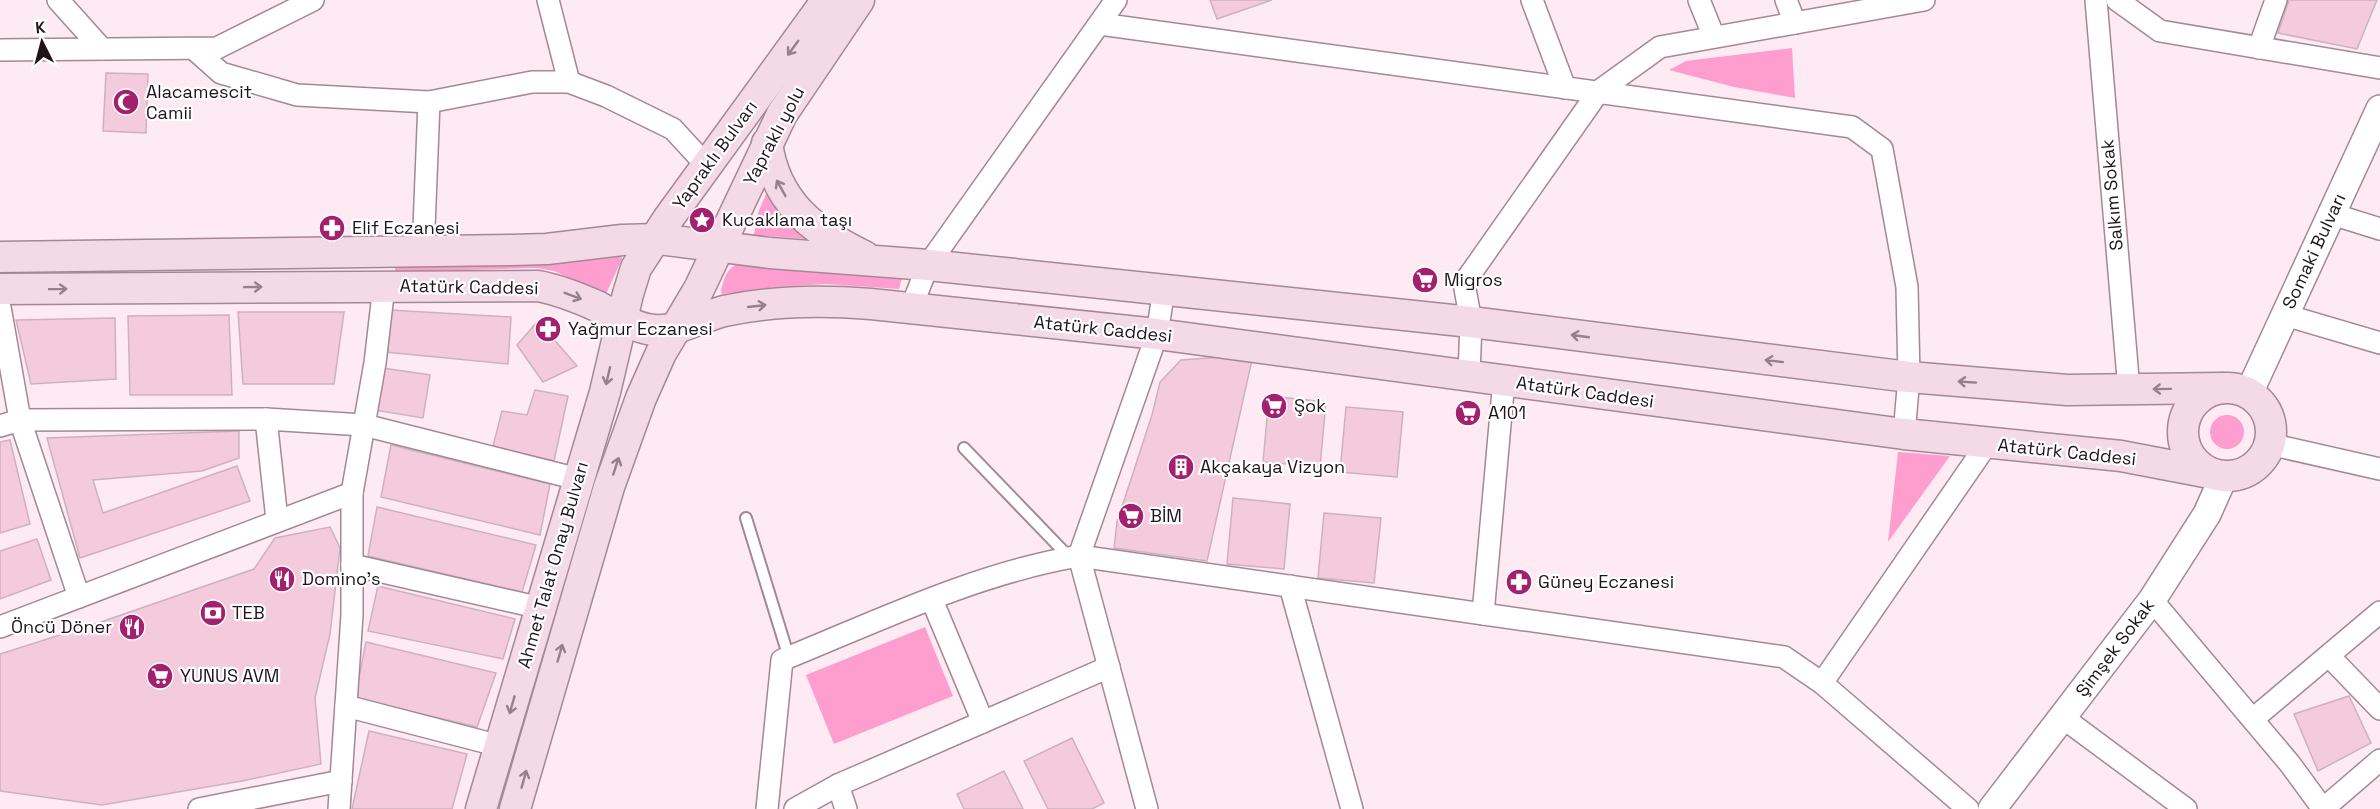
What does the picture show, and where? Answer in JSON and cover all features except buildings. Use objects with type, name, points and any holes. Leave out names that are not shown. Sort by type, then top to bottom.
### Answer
[{"type":"main road","name":"Yapraklı Bulvarı","points":[[622,320],[636,268],[654,239],[827,0]]},
{"type":"main road","name":"Yapraklı yolu","points":[[718,248],[782,114],[859,0]]},
{"type":"main road","points":[[767,143],[774,174],[796,210],[831,238],[875,261]]},
{"type":"main road","name":"Atatürk Caddesi","points":[[0,257],[423,253],[547,249],[622,240],[654,239],[718,248],[928,265],[1471,322],[1909,377],[2067,390],[2235,391]]},
{"type":"main road","points":[[676,327],[699,289],[718,248]]},
{"type":"main road","name":"Atatürk Caddesi","points":[[0,290],[538,286],[575,296],[622,320],[655,330],[676,327],[722,312],[777,304],[848,302],[1157,334],[1904,434],[2121,456],[2217,475]]},
{"type":"main road","name":"Ahmet Talat Onay Bulvarı","points":[[481,809],[605,392],[622,320]]},
{"type":"main road","name":"Ahmet Talat Onay Bulvarı","points":[[515,809],[592,541],[622,447],[641,398],[676,327]]},
{"type":"main road","points":[[2235,391],[2260,403],[2268,415],[2271,430],[2269,444],[2263,458],[2252,468],[2239,475],[2217,475],[2197,465],[2188,454],[2183,441],[2183,426],[2187,413],[2195,401],[2207,393],[2235,391]]},
{"type":"street","points":[[58,0],[102,49]]},
{"type":"street","points":[[0,50],[216,48],[313,0]]},
{"type":"street","points":[[548,0],[568,82]]},
{"type":"street","points":[[911,308],[928,265],[1116,0]]},
{"type":"street","points":[[1532,0],[1565,88]]},
{"type":"street","points":[[1699,0],[1714,37]]},
{"type":"street","points":[[1786,0],[1795,23]]},
{"type":"street","points":[[1469,375],[1471,322],[1464,283],[1599,92],[1660,47],[1924,0]]},
{"type":"street","name":"Salkım Sokak","points":[[2096,0],[2129,390]]},
{"type":"street","points":[[2117,0],[2160,31],[2380,69]]},
{"type":"street","points":[[2259,48],[2276,0]]},
{"type":"street","points":[[1100,24],[1852,127],[1882,149],[1907,287],[1909,377],[1904,434]]},
{"type":"street","points":[[194,49],[220,73],[297,96],[429,102],[532,82],[568,82],[606,96],[673,129],[707,166]]},
{"type":"street","points":[[423,253],[429,102]]},
{"type":"street","name":"Somaki Bulvarı","points":[[2235,391],[2285,315],[2380,109]]},
{"type":"street","points":[[2332,214],[2380,229]]},
{"type":"street","points":[[339,809],[352,615],[352,493],[375,363],[384,286]]},
{"type":"street","points":[[1147,809],[1109,667],[1074,557],[1157,334],[1164,289]]},
{"type":"street","points":[[0,307],[10,423],[79,597]]},
{"type":"street","points":[[2285,315],[2380,343]]},
{"type":"street","points":[[1483,614],[1504,380]]},
{"type":"street","points":[[266,419],[277,520]]},
{"type":"street","points":[[10,423],[266,419],[364,425],[578,479]]},
{"type":"street","points":[[1822,683],[1986,444]]},
{"type":"street","points":[[2269,444],[2380,470]]},
{"type":"street","name":"Şimşek Sokak","points":[[1992,809],[2152,600],[2207,514],[2217,475]]},
{"type":"street","points":[[0,627],[352,493]]},
{"type":"street","points":[[767,809],[782,660],[932,600],[1028,565],[1074,557],[1784,657],[1822,683],[1968,809]]},
{"type":"street","points":[[352,565],[541,608]]},
{"type":"street","points":[[1290,586],[1352,809]]},
{"type":"street","points":[[932,600],[983,722]]},
{"type":"street","points":[[2152,600],[2290,764],[2323,809],[2380,760]]},
{"type":"street","points":[[2253,719],[2380,612]]},
{"type":"street","points":[[2329,656],[2380,709]]},
{"type":"street","points":[[795,809],[838,785],[1109,667]]},
{"type":"street","points":[[346,706],[500,746]]},
{"type":"street","points":[[2062,717],[2186,809]]},
{"type":"street","points":[[199,809],[341,781]]},
{"type":"street","points":[[838,785],[846,809]]},
{"type":"lane","points":[[964,448],[1074,557]]},
{"type":"lane","points":[[746,518],[789,657]]},
{"type":"shaded area","points":[[1792,48],[1795,98],[1734,87],[1669,70],[1686,61]]},
{"type":"shaded area","points":[[766,194],[790,225],[808,239],[754,235],[758,213]]},
{"type":"shaded area","points":[[620,253],[622,259],[606,294],[554,271],[537,268],[395,272],[395,268]]},
{"type":"shaded area","points":[[742,263],[902,278],[899,289],[826,284],[722,294],[722,286],[727,273]]},
{"type":"shaded area","points":[[2227,415],[2239,420],[2244,432],[2239,444],[2227,449],[2215,444],[2210,432],[2215,420]]},
{"type":"shaded area","points":[[1898,452],[1950,456],[1888,542]]},
{"type":"shaded area","points":[[925,627],[953,696],[834,744],[806,675]]},
{"type":"place","name":"Alacamescit Camii","points":[[126,102]]},
{"type":"place","name":"Kucaklama taşı","points":[[702,220]]},
{"type":"place","name":"Elif Eczanesi","points":[[332,228]]},
{"type":"place","name":"Migros","points":[[1425,280]]},
{"type":"place","name":"Yağmur Eczanesi","points":[[548,329]]},
{"type":"place","name":"Şok","points":[[1274,406]]},
{"type":"place","name":"A101","points":[[1468,413]]},
{"type":"place","name":"Akçakaya Vizyon","points":[[1181,467]]},
{"type":"place","name":"BİM","points":[[1131,516]]},
{"type":"place","name":"Domino's","points":[[282,579]]},
{"type":"place","name":"Güney Eczanesi","points":[[1519,582]]},
{"type":"place","name":"TEB","points":[[213,613]]},
{"type":"place","name":"Öncü Döner","points":[[132,627]]},
{"type":"place","name":"YUNUS AVM","points":[[160,676]]}]
